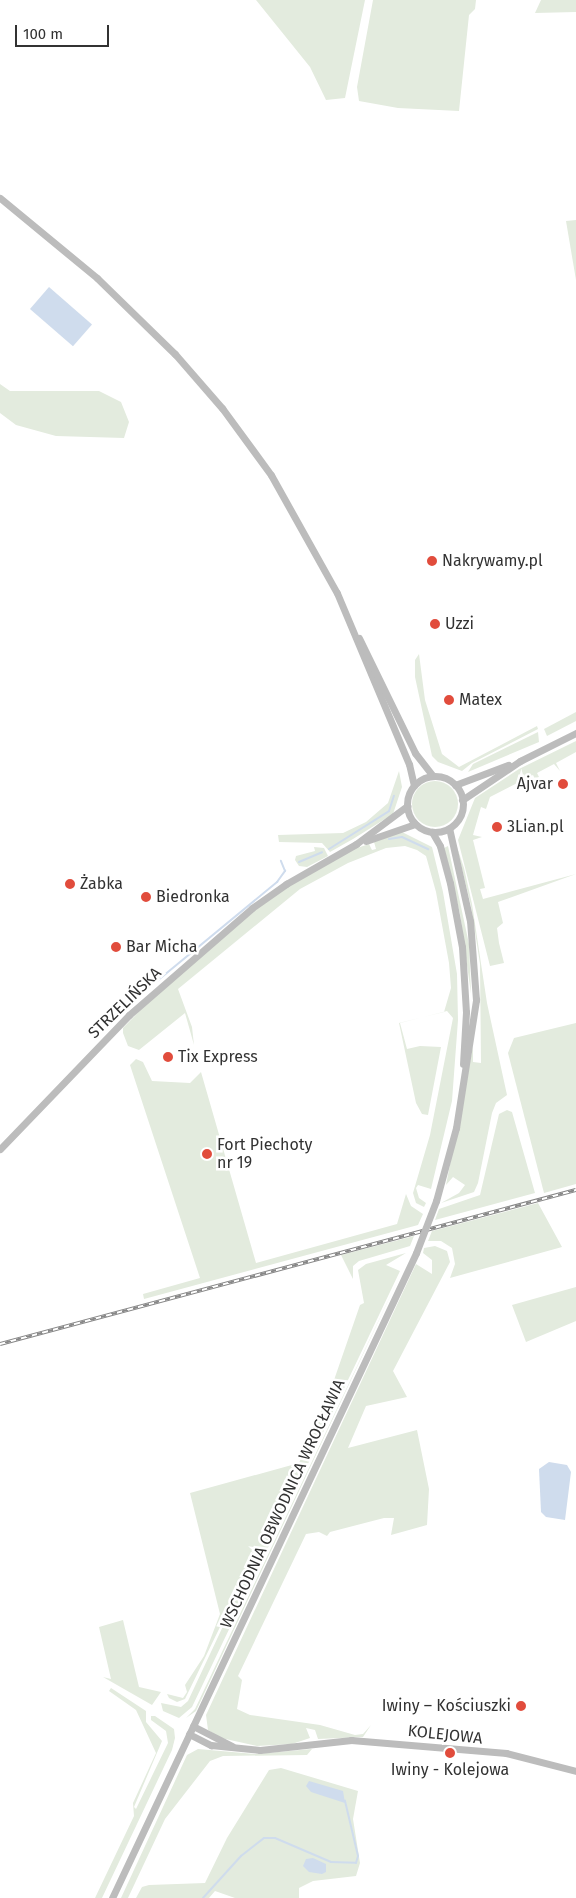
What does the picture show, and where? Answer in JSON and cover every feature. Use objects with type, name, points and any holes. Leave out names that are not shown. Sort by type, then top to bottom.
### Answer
[{"type":"main road","points":[[0,198],[97,278],[141,320],[222,408],[271,475],[342,605],[412,748],[422,766],[432,776],[455,785],[520,760],[576,733]]},
{"type":"main road","points":[[342,605],[409,764],[414,786],[407,806],[415,824],[432,832],[449,828],[460,816],[462,800],[455,785]]},
{"type":"main road","points":[[462,800],[520,760]]},
{"type":"main road","points":[[414,786],[432,776]]},
{"type":"main road","name":"STRZELIŃSKA","points":[[0,1149],[129,1014],[222,933],[286,884],[356,844],[407,806]]},
{"type":"main road","name":"STRZELIŃSKA","points":[[356,844],[415,824]]},
{"type":"main road","name":"WSCHODNIA OBWODNICA WROCŁAWIA","points":[[112,1898],[416,1253],[436,1201],[458,1114],[475,1018],[476,972],[470,921],[449,828]]},
{"type":"main road","name":"WSCHODNIA OBWODNICA WROCŁAWIA","points":[[432,832],[440,846],[450,883],[464,974],[466,1026],[458,1114]]},
{"type":"main road","points":[[193,1726],[235,1747]]},
{"type":"main road","name":"KOLEJOWA","points":[[189,1734],[212,1745],[273,1749],[351,1740],[388,1743],[500,1754],[576,1771]]},
{"type":"shaded area","points":[[256,0],[365,0],[345,98],[326,100],[310,67]]},
{"type":"shaded area","points":[[373,0],[476,0],[475,9],[469,15],[459,111],[398,108],[359,101],[357,87]]},
{"type":"shaded area","points":[[541,0],[576,0],[576,12],[535,13]]},
{"type":"shaded area","points":[[576,220],[576,280],[566,221]]},
{"type":"shaded area","points":[[0,384],[10,391],[99,391],[121,402],[129,422],[124,438],[56,436],[16,425],[0,413]]},
{"type":"shaded area","points":[[419,654],[425,700],[442,754],[459,767],[537,726],[538,729],[472,763],[462,771],[438,762],[432,756],[415,677],[415,660]]},
{"type":"shaded area","points":[[576,712],[576,721],[547,736],[544,729]]},
{"type":"shaded area","points":[[538,732],[539,742],[468,772],[473,764]]},
{"type":"shaded area","points":[[576,741],[576,752],[556,763],[560,771],[554,764],[537,773],[539,777],[535,779],[533,775],[490,797],[486,809],[481,807],[473,835],[482,837],[473,840],[485,888],[480,889],[483,899],[576,874],[498,902],[503,923],[497,928],[504,963],[490,966],[458,840],[475,798],[519,769]]},
{"type":"shaded area","points":[[399,771],[402,787],[393,814],[353,839],[330,852],[322,843],[279,842],[278,835],[343,833],[366,822],[388,803]]},
{"type":"shaded area","points":[[435,781],[448,785],[454,791],[458,804],[454,817],[448,823],[435,827],[422,823],[416,817],[412,804],[416,791],[422,785]]},
{"type":"shaded area","points":[[402,832],[432,847],[443,892],[457,974],[458,1020],[452,1101],[431,1189],[418,1185],[416,1188],[419,1198],[426,1203],[424,1207],[416,1203],[413,1193],[430,1135],[453,1018],[447,1011],[444,1012],[451,988],[449,963],[436,892],[426,856],[417,850],[405,846],[386,848],[348,863],[300,889],[178,989],[192,1027],[194,1045],[185,1013],[139,1050],[128,1046],[123,1033],[123,1028],[161,989],[275,894],[351,850],[369,844],[372,850],[376,849],[374,842]]},
{"type":"shaded area","points":[[456,844],[464,868],[472,904],[487,1003],[507,1095],[496,1103],[492,1113],[478,1183],[474,1192],[441,1203],[459,1193],[465,1185],[453,1177],[446,1185],[473,1046],[473,1062],[481,1063],[480,964],[471,906]]},
{"type":"shaded area","points":[[448,846],[469,944],[471,994],[460,914],[444,848]]},
{"type":"shaded area","points":[[314,847],[324,848],[328,856],[307,867],[299,866],[295,860],[296,856],[315,851]]},
{"type":"shaded area","points":[[422,1017],[400,1023],[407,1049],[420,1046],[441,1047],[428,1115],[422,1114],[416,1103],[399,1023]]},
{"type":"shaded area","points":[[576,1023],[576,1184],[544,1193],[508,1053],[514,1038]]},
{"type":"shaded area","points":[[136,1059],[143,1062],[152,1081],[190,1083],[201,1072],[256,1263],[397,1224],[406,1194],[411,1206],[423,1214],[418,1225],[144,1299],[143,1294],[200,1278],[130,1065]]},
{"type":"shaded area","points":[[507,1110],[512,1112],[535,1193],[435,1220],[439,1209],[480,1195],[499,1114]]},
{"type":"shaded area","points":[[538,1203],[562,1247],[450,1278],[455,1264],[452,1248],[441,1241],[428,1241],[432,1231]]},
{"type":"shaded area","points":[[414,1236],[410,1246],[359,1261],[353,1266],[353,1279],[341,1255]]},
{"type":"shaded area","points":[[435,1246],[447,1251],[450,1262],[393,1371],[407,1397],[366,1406],[348,1448],[417,1430],[429,1489],[427,1525],[391,1535],[394,1518],[384,1518],[330,1532],[327,1536],[319,1532],[306,1534],[238,1676],[242,1680],[237,1709],[250,1715],[320,1725],[355,1735],[363,1734],[371,1725],[363,1737],[318,1739],[315,1730],[306,1728],[310,1738],[292,1744],[257,1746],[221,1738],[208,1730],[206,1715],[416,1264],[432,1274],[432,1260],[423,1253],[424,1248]]},
{"type":"shaded area","points":[[406,1253],[386,1265],[400,1271],[192,1707],[179,1718],[163,1711],[161,1703],[181,1707],[188,1701],[225,1622],[224,1615],[221,1615],[220,1627],[185,1699],[177,1702],[169,1698],[167,1694],[183,1698],[187,1692],[185,1685],[204,1656],[220,1614],[190,1493],[299,1463],[334,1380],[360,1305],[364,1303],[358,1270],[366,1264]]},
{"type":"shaded area","points":[[402,1271],[196,1711],[186,1718],[195,1709]]},
{"type":"shaded area","points":[[576,1287],[576,1321],[526,1342],[512,1305]]},
{"type":"shaded area","points":[[123,1620],[139,1687],[161,1692],[152,1705],[103,1677],[111,1679],[99,1627]]},
{"type":"shaded area","points":[[111,1688],[146,1711],[146,1722],[162,1741],[134,1807],[136,1809],[168,1743],[166,1731],[151,1720],[151,1716],[155,1716],[174,1729],[175,1738],[172,1750],[102,1898],[95,1898],[134,1816],[133,1803],[156,1753],[136,1710],[109,1691]]},
{"type":"shaded area","points":[[198,1749],[255,1754],[312,1749],[307,1755],[223,1756],[210,1761],[165,1819],[128,1898],[121,1898],[187,1755]]},
{"type":"shaded area","points":[[281,1768],[358,1791],[353,1819],[360,1863],[356,1876],[313,1881],[299,1888],[299,1898],[235,1898],[215,1891],[209,1898],[136,1898],[142,1887],[149,1885],[205,1883],[227,1838],[269,1770]]},
{"type":"water","points":[[49,287],[92,324],[73,346],[30,309]]},
{"type":"water","points":[[549,1462],[567,1465],[571,1472],[565,1520],[546,1517],[541,1512],[539,1469]]},
{"type":"water","points":[[309,1781],[343,1791],[345,1803],[311,1792],[306,1786]]},
{"type":"water","points":[[313,1858],[326,1864],[326,1872],[322,1874],[309,1872],[303,1866],[306,1859]]},
{"type":"waterway","points":[[329,849],[389,811],[394,796]]},
{"type":"waterway","points":[[389,839],[402,837],[428,849]]},
{"type":"waterway","points":[[299,862],[322,852]]},
{"type":"waterway","points":[[157,981],[277,882],[285,871],[281,861]]},
{"type":"waterway","points":[[203,1898],[241,1856],[264,1838],[275,1838],[331,1862],[356,1863],[358,1856],[345,1801]]},
{"type":"railway","points":[[0,1344],[576,1190]]},
{"type":"place","name":"Nakrywamy.pl","points":[[432,561]]},
{"type":"place","name":"Uzzi","points":[[435,624]]},
{"type":"place","name":"Matex","points":[[449,700]]},
{"type":"place","name":"Ajvar","points":[[563,784]]},
{"type":"place","name":"3Lian.pl","points":[[497,827]]},
{"type":"place","name":"Żabka","points":[[70,884]]},
{"type":"place","name":"Biedronka","points":[[146,897]]},
{"type":"place","name":"Bar Micha","points":[[116,947]]},
{"type":"place","name":"Tix Express","points":[[168,1057]]},
{"type":"place","name":"Fort Piechoty nr 19","points":[[207,1154]]},
{"type":"place","name":"Iwiny – Kościuszki","points":[[521,1706]]},
{"type":"place","name":"Iwiny - Kolejowa","points":[[450,1753]]}]
